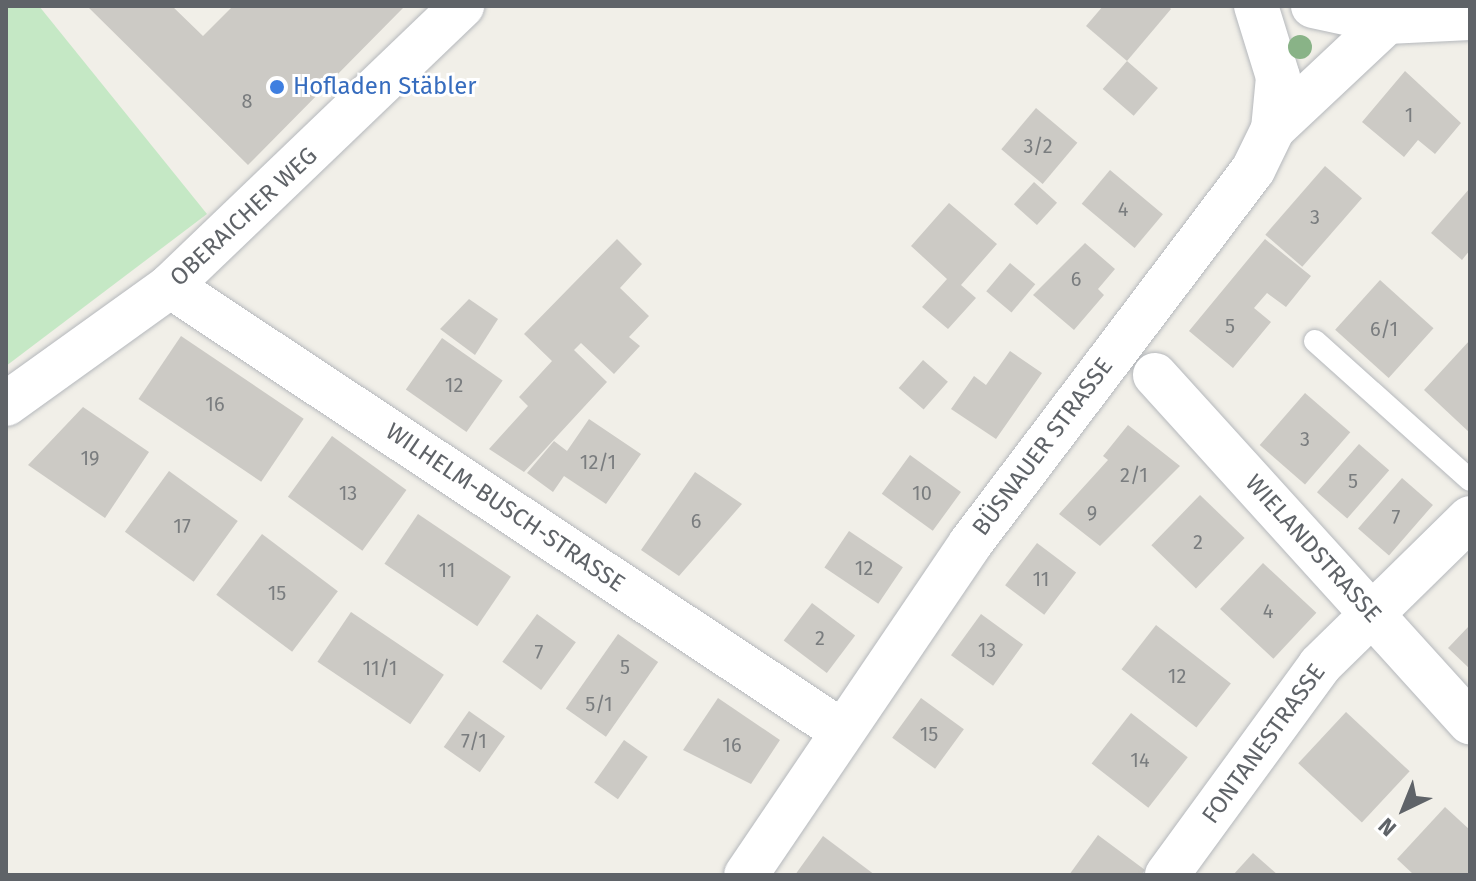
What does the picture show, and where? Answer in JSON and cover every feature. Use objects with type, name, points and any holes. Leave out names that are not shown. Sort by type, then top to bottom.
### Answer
[{"type":"street","name":"OBERAICHER WEG","points":[[6,404],[170,286],[462,6]]},
{"type":"street","name":"BÜSNAUER STRASSE","points":[[746,875],[840,730],[1021,475],[1232,200],[1273,129],[1278,77],[1256,6]]},
{"type":"street","points":[[1313,6],[1387,22],[1470,18]]},
{"type":"street","points":[[1273,129],[1387,22]]},
{"type":"street","name":"WILHELM-BUSCH-STRASSE","points":[[170,286],[840,730]]},
{"type":"street","name":"WIELANDSTRASSE","points":[[1155,375],[1470,722]]},
{"type":"street","name":"FONTANESTRASSE","points":[[1167,875],[1300,690],[1470,518]]},
{"type":"lane","points":[[1315,341],[1470,480]]},
{"type":"green space","points":[[6,6],[39,6],[207,214],[6,366]]},
{"type":"building","points":[[87,6],[172,6],[203,36],[233,6],[403,8],[248,165]]},
{"type":"building","points":[[1103,6],[1168,6],[1171,9],[1127,61],[1086,26]]},
{"type":"building","points":[[1127,61],[1158,88],[1134,116],[1103,89]]},
{"type":"building","points":[[1405,71],[1461,123],[1435,154],[1418,140],[1404,157],[1362,122]]},
{"type":"building","points":[[1036,108],[1077,143],[1043,184],[1001,149]]},
{"type":"building","points":[[1325,166],[1362,198],[1302,267],[1265,235]]},
{"type":"building","points":[[1110,170],[1163,214],[1135,248],[1082,204]]},
{"type":"building","points":[[1034,182],[1057,203],[1037,225],[1014,204]]},
{"type":"building","points":[[1470,188],[1470,250],[1462,260],[1431,233]]},
{"type":"building","points":[[949,203],[997,244],[961,285],[976,298],[948,329],[922,307],[947,279],[911,246]]},
{"type":"building","points":[[617,239],[642,264],[620,288],[649,316],[629,337],[640,346],[614,374],[581,343],[574,350],[607,382],[524,472],[489,449],[528,406],[519,397],[552,361],[524,334]]},
{"type":"building","points":[[1265,239],[1311,276],[1286,307],[1267,293],[1254,308],[1271,322],[1233,368],[1189,331]]},
{"type":"building","points":[[1085,243],[1115,269],[1098,289],[1104,295],[1074,330],[1033,295]]},
{"type":"building","points":[[1010,263],[1035,284],[1011,313],[986,291]]},
{"type":"building","points":[[1380,280],[1434,328],[1389,378],[1335,330]]},
{"type":"building","points":[[469,299],[498,319],[475,355],[440,329]]},
{"type":"building","points":[[181,336],[304,419],[261,482],[139,399]]},
{"type":"building","points":[[442,338],[503,380],[466,432],[406,390]]},
{"type":"building","points":[[1470,340],[1470,433],[1424,390]]},
{"type":"building","points":[[1010,351],[1042,373],[996,439],[951,409],[974,376],[986,385]]},
{"type":"building","points":[[923,360],[948,382],[924,410],[899,388]]},
{"type":"building","points":[[1305,393],[1350,432],[1305,484],[1260,445]]},
{"type":"building","points":[[83,407],[149,452],[105,518],[28,465]]},
{"type":"building","points":[[589,419],[641,454],[606,504],[564,476],[553,492],[527,473],[554,441],[567,451]]},
{"type":"building","points":[[1128,425],[1180,466],[1100,546],[1059,514],[1108,460],[1103,456]]},
{"type":"building","points":[[332,436],[406,490],[362,551],[288,497]]},
{"type":"building","points":[[1359,444],[1389,470],[1347,519],[1317,492]]},
{"type":"building","points":[[910,455],[961,492],[933,531],[882,494]]},
{"type":"building","points":[[169,471],[238,521],[194,582],[125,532]]},
{"type":"building","points":[[695,472],[742,504],[679,576],[641,550]]},
{"type":"building","points":[[1402,478],[1433,505],[1389,555],[1358,529]]},
{"type":"building","points":[[1200,495],[1245,538],[1196,588],[1151,545]]},
{"type":"building","points":[[418,514],[511,577],[477,626],[384,564]]},
{"type":"building","points":[[849,531],[903,567],[878,604],[824,567]]},
{"type":"building","points":[[262,534],[338,591],[292,652],[216,595]]},
{"type":"building","points":[[1037,543],[1076,572],[1044,615],[1005,585]]},
{"type":"building","points":[[1263,563],[1316,613],[1273,659],[1220,609]]},
{"type":"building","points":[[812,603],[855,635],[827,673],[784,641]]},
{"type":"building","points":[[351,612],[444,675],[410,724],[317,662]]},
{"type":"building","points":[[537,614],[576,642],[541,690],[502,662]]},
{"type":"building","points":[[981,614],[1023,645],[993,686],[951,655]]},
{"type":"building","points":[[1156,625],[1231,683],[1196,728],[1122,669]]},
{"type":"building","points":[[1470,625],[1470,669],[1448,648]]},
{"type":"building","points":[[618,634],[658,662],[606,737],[566,709]]},
{"type":"building","points":[[718,698],[780,740],[751,784],[683,750]]},
{"type":"building","points":[[921,698],[964,729],[935,769],[892,738]]},
{"type":"building","points":[[469,711],[505,736],[480,772],[444,747]]},
{"type":"building","points":[[1346,712],[1410,771],[1362,823],[1298,763]]},
{"type":"building","points":[[1131,713],[1188,757],[1148,808],[1092,763]]},
{"type":"building","points":[[624,740],[648,757],[618,799],[594,783]]},
{"type":"building","points":[[1445,807],[1470,830],[1470,875],[1414,875],[1397,859]]},
{"type":"building","points":[[1098,835],[1145,870],[1141,875],[1069,875]]},
{"type":"building","points":[[823,836],[875,875],[795,875]]},
{"type":"building","points":[[1253,853],[1278,875],[1233,875]]},
{"type":"place","name":"Hofladen Stäbler","points":[[277,87]]}]
